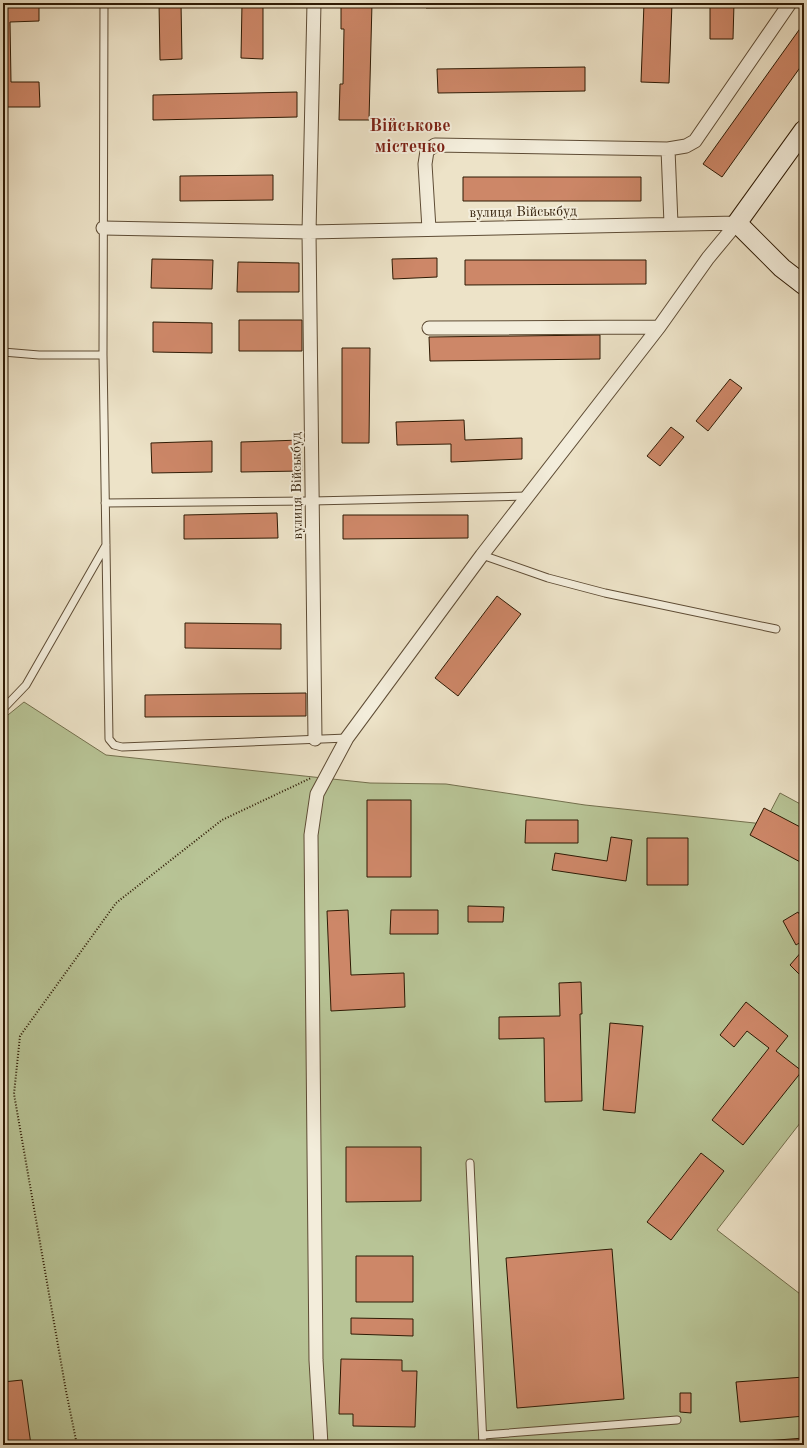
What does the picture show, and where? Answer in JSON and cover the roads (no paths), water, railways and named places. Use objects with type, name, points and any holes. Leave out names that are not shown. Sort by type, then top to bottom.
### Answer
[{"type":"main road","points":[[804,130],[737,223],[782,268],[804,285]]},
{"type":"street","name":"вулиця Військбуд","points":[[314,3],[309,232],[314,739]]},
{"type":"street","points":[[429,229],[425,164],[427,152],[436,146],[668,148],[686,146],[695,141],[790,3]]},
{"type":"street","points":[[668,148],[671,224]]},
{"type":"street","name":"вулиця Військбуд","points":[[103,228],[309,232],[737,223]]},
{"type":"street","points":[[321,1445],[316,1360],[311,835],[316,794],[347,738],[482,555],[659,327],[708,258],[737,223]]},
{"type":"street","points":[[428,328],[659,327]]},
{"type":"lane","points":[[104,3],[103,355],[109,739],[114,745],[122,747],[347,738]]},
{"type":"lane","points":[[3,352],[39,355],[103,355]]},
{"type":"lane","points":[[105,503],[312,501],[527,496]]},
{"type":"lane","points":[[3,709],[26,685],[106,544]]},
{"type":"lane","points":[[482,555],[548,578],[605,593],[776,628]]},
{"type":"lane","points":[[470,1163],[483,1445]]},
{"type":"lane","points":[[483,1435],[676,1420]]},
{"type":"district","name":"Військове містечко","points":[[410,135]]}]
